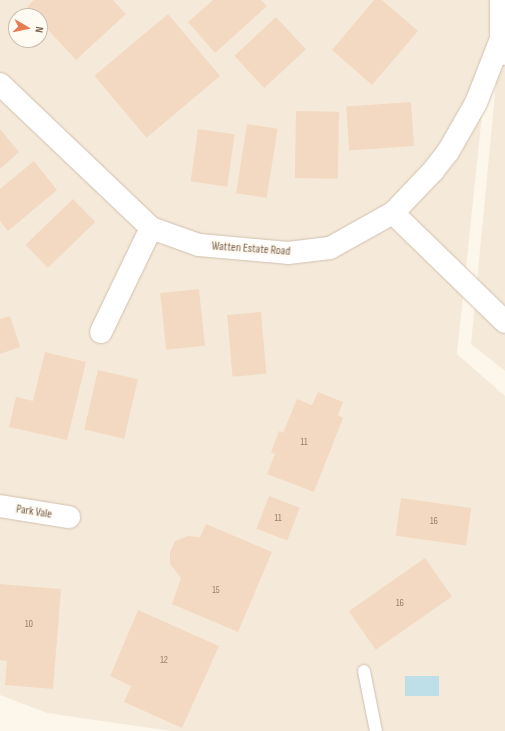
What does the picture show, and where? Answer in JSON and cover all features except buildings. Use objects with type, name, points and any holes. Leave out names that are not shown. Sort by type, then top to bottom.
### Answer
[{"type":"street","name":"Watten Estate Road","points":[[501,0],[501,39],[505,67]]},
{"type":"street","name":"Watten Estate Road","points":[[0,84],[151,228],[199,245],[288,253],[330,248],[393,213],[433,171],[448,152],[476,103],[501,39]]},
{"type":"street","points":[[393,213],[505,322]]},
{"type":"street","points":[[101,332],[151,228]]},
{"type":"street","name":"Park Vale","points":[[0,506],[69,517]]},
{"type":"lane","points":[[364,671],[376,731]]},
{"type":"shaded area","points":[[0,0],[494,0],[457,354],[505,396],[505,731],[170,731],[47,713],[0,695]]},
{"type":"shaded area","points":[[505,0],[505,371],[471,344]]},
{"type":"water","points":[[405,676],[439,676],[439,696],[405,696]]}]
